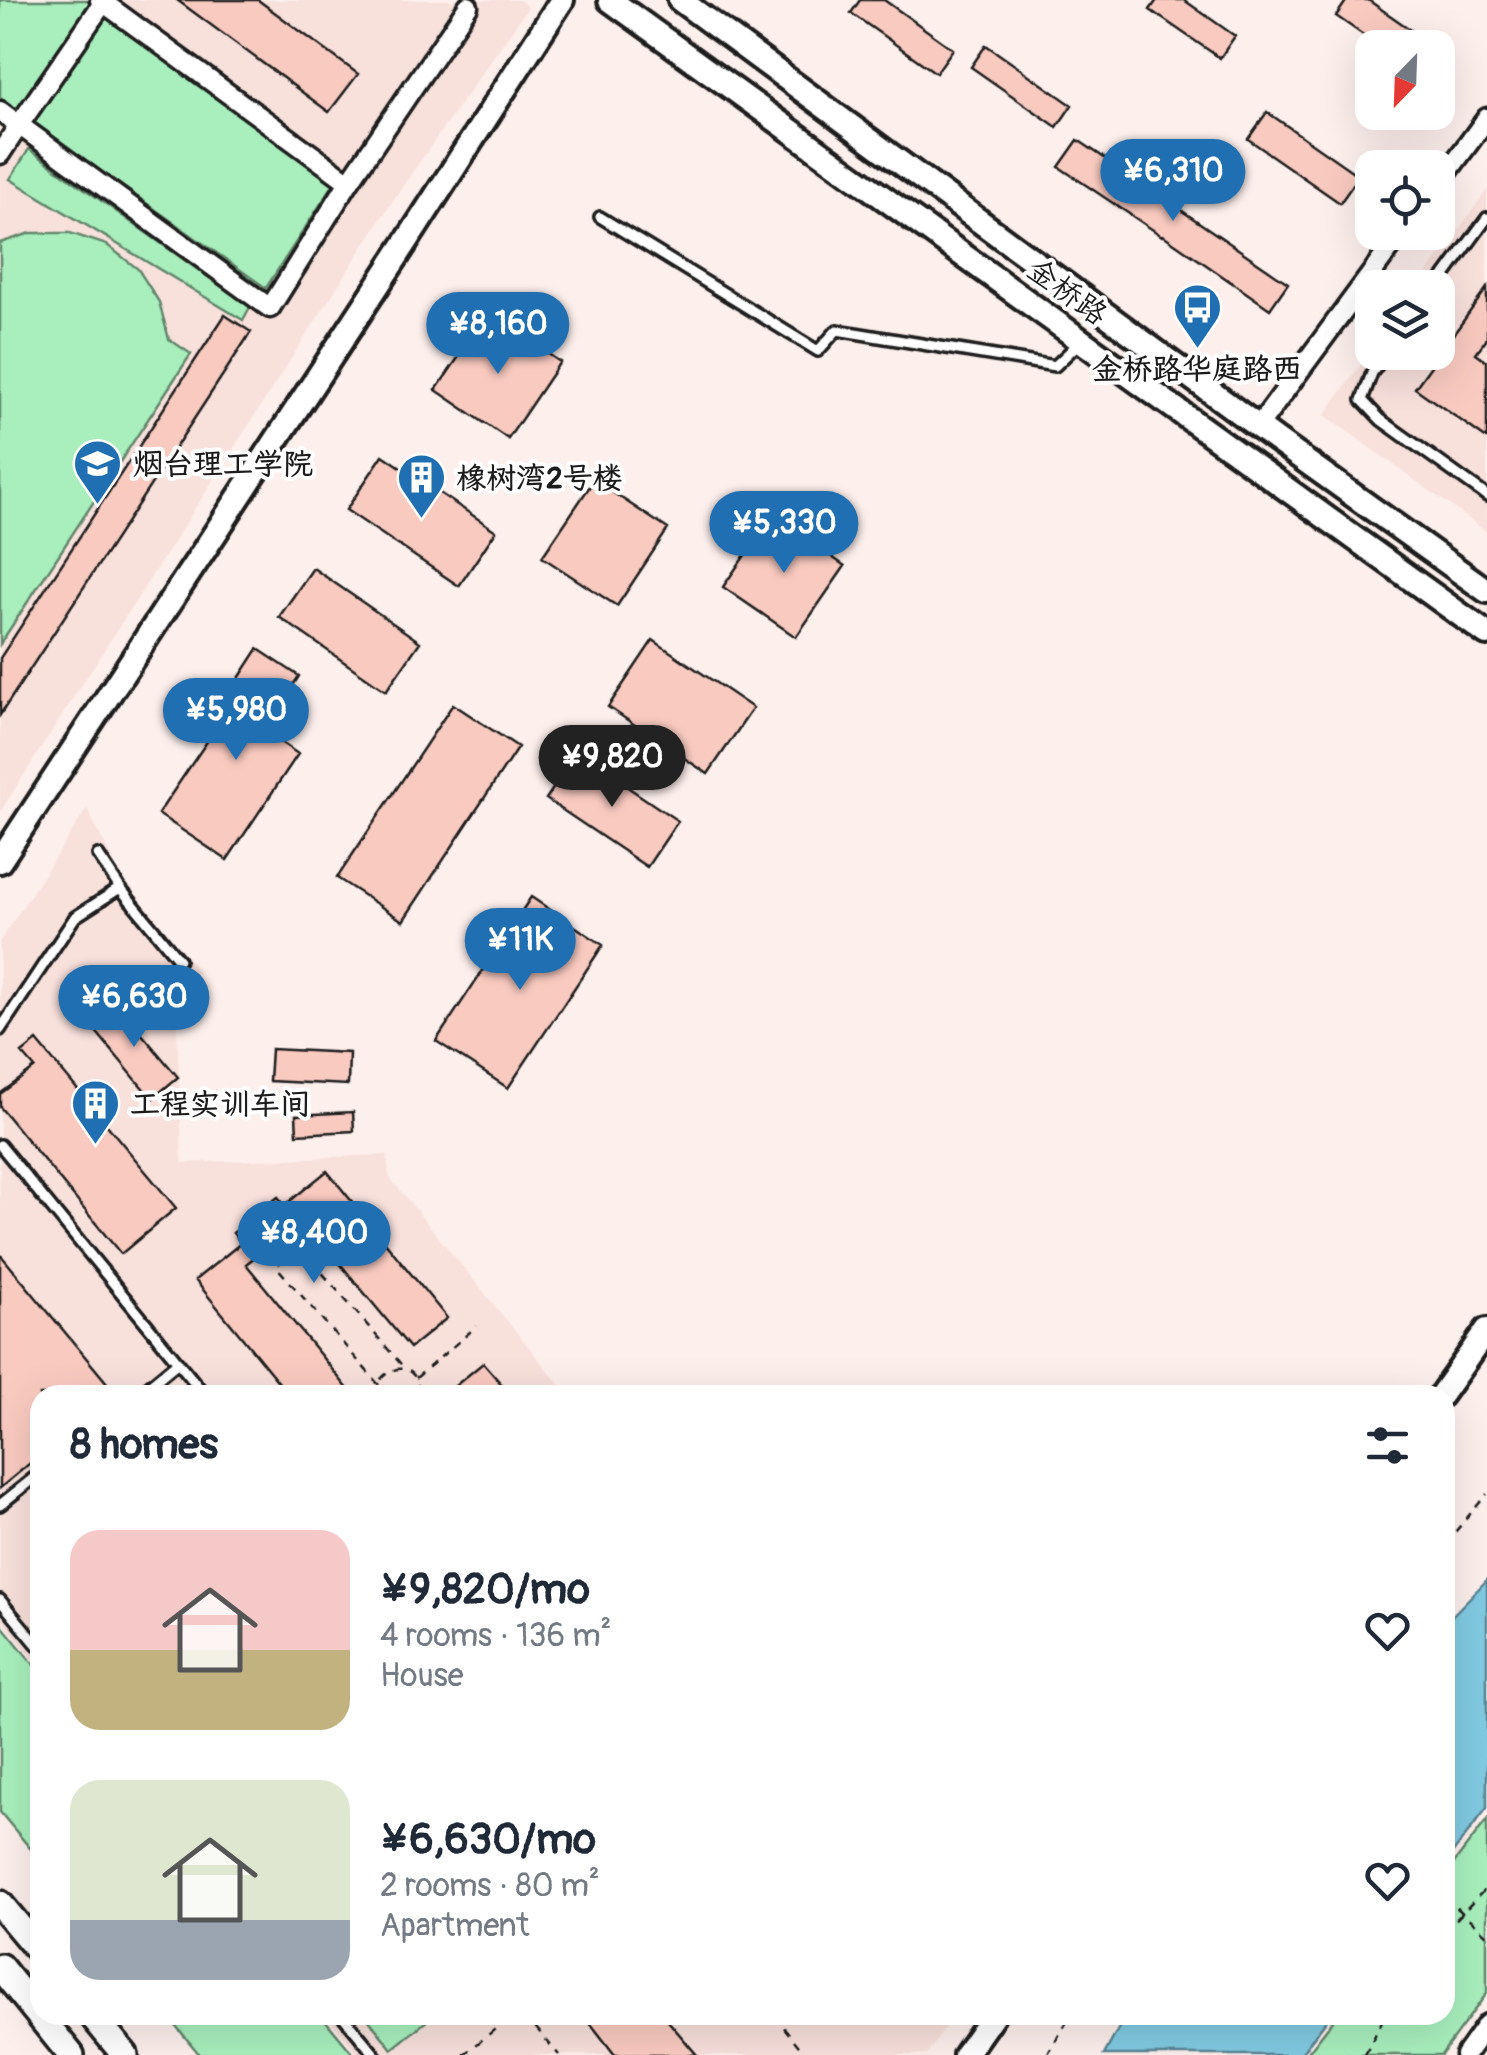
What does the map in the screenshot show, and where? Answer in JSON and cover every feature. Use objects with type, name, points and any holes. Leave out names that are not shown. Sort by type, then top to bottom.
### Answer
[{"type":"main road","points":[[0,1904],[30,1940]]},
{"type":"main road","points":[[0,1967],[30,2004]]},
{"type":"main road","points":[[47,2025],[71,2055]]},
{"type":"main road","points":[[100,2025],[125,2055]]},
{"type":"street","points":[[0,154],[102,0],[349,182]]},
{"type":"street","points":[[0,861],[562,0]]},
{"type":"street","name":"金桥路","points":[[610,0],[1487,634]]},
{"type":"street","name":"金桥路","points":[[680,0],[1487,591]]},
{"type":"street","points":[[0,111],[270,308],[349,182],[468,6]]},
{"type":"street","points":[[1455,162],[1487,118]]},
{"type":"street","points":[[1258,427],[1389,250]]},
{"type":"street","points":[[1447,1385],[1487,1330]]},
{"type":"street","points":[[1465,2055],[1487,2024]]},
{"type":"street","points":[[964,2055],[986,2025]]},
{"type":"lane","points":[[600,217],[818,351],[837,330],[1055,366],[1082,340]]},
{"type":"lane","points":[[1449,270],[1487,218]]},
{"type":"lane","points":[[1374,370],[1362,400],[1382,420],[1487,496]]},
{"type":"lane","points":[[98,855],[179,960]]},
{"type":"lane","points":[[0,1030],[75,917],[120,888]]},
{"type":"lane","points":[[0,1145],[197,1385]]},
{"type":"lane","points":[[150,1385],[178,1362]]},
{"type":"lane","points":[[0,1505],[30,1481]]},
{"type":"lane","points":[[0,1600],[30,1636]]},
{"type":"lane","points":[[350,2025],[375,2055]]},
{"type":"path","points":[[406,1370],[391,1370],[379,1385],[276,1266],[299,1246],[416,1378],[418,1385]]},
{"type":"path","points":[[416,1378],[477,1326]]},
{"type":"path","points":[[1455,1532],[1487,1494]]},
{"type":"path","points":[[1455,1920],[1487,1887]]},
{"type":"path","points":[[1455,1905],[1487,1935]]},
{"type":"path","points":[[464,2055],[500,2025]]},
{"type":"path","points":[[534,2025],[559,2055]]},
{"type":"path","points":[[782,2025],[806,2055]]},
{"type":"path","points":[[1048,2055],[1065,2025]]},
{"type":"path","points":[[1365,2055],[1380,2025]]},
{"type":"shaded area","name":"烟台理工学院","points":[[0,0],[519,0],[528,7],[393,200],[0,812]]},
{"type":"shaded area","points":[[1487,190],[1487,532],[1325,415],[1357,370],[1455,370],[1455,270],[1429,270],[1444,250],[1455,250],[1455,234]]},
{"type":"shaded area","points":[[87,809],[119,873],[200,973],[175,975],[182,1163],[387,1155],[389,1177],[560,1385],[30,1385],[30,1655],[0,1618],[0,941]]},
{"type":"shaded area","points":[[334,2025],[946,2025],[927,2055],[359,2055]]},
{"type":"green space","points":[[0,0],[91,3],[17,110],[0,97]]},
{"type":"green space","points":[[106,10],[335,182],[266,288],[29,120]]},
{"type":"green space","points":[[29,149],[250,307],[243,320],[10,179]]},
{"type":"green space","points":[[31,233],[70,233],[107,245],[138,269],[159,302],[169,339],[191,354],[0,644],[0,243]]},
{"type":"green space","points":[[0,1623],[30,1660],[30,1848],[0,1812]]},
{"type":"green space","points":[[1487,1820],[1487,1993],[1441,2055],[1306,2055],[1329,2025],[1455,2025],[1455,1862]]},
{"type":"green space","points":[[175,2025],[329,2025],[354,2055],[200,2055]]},
{"type":"green space","points":[[373,2025],[422,2025],[392,2049]]},
{"type":"water","points":[[1487,1580],[1487,1808],[1455,1850],[1455,1613]]},
{"type":"water","points":[[1120,2025],[1322,2025],[1300,2055],[1104,2055]]},
{"type":"building","points":[[177,0],[258,0],[358,74],[329,112]]},
{"type":"building","points":[[860,0],[884,0],[953,49],[936,73],[851,13]]},
{"type":"building","points":[[1157,0],[1184,0],[1235,36],[1220,58],[1150,10]]},
{"type":"building","points":[[1347,0],[1368,0],[1411,30],[1356,30],[1336,16]]},
{"type":"building","points":[[986,45],[1072,105],[1057,127],[971,67]]},
{"type":"building","points":[[1267,112],[1355,173],[1355,182],[1340,203],[1248,139]]},
{"type":"building","points":[[1078,140],[1288,283],[1270,309],[1059,167]]},
{"type":"building","points":[[1487,288],[1487,338],[1476,353],[1487,361],[1487,439],[1415,388],[1428,370],[1455,370],[1455,332]]},
{"type":"building","points":[[225,315],[251,332],[0,715],[0,658]]},
{"type":"building","points":[[496,318],[560,362],[508,439],[436,390],[482,323],[490,328]]},
{"type":"building","name":"橡树湾2号楼","points":[[383,455],[496,531],[459,586],[346,510]]},
{"type":"building","points":[[594,480],[668,529],[617,606],[542,557]]},
{"type":"building","points":[[772,516],[845,566],[796,637],[723,587]]},
{"type":"building","points":[[313,568],[420,642],[386,691],[279,617]]},
{"type":"building","points":[[653,640],[753,708],[708,774],[608,707]]},
{"type":"building","points":[[258,649],[299,676],[264,731],[298,754],[227,860],[158,814],[237,697],[230,692]]},
{"type":"building","points":[[453,704],[518,747],[403,921],[337,878]]},
{"type":"building","points":[[577,753],[678,821],[647,867],[546,799]]},
{"type":"building","points":[[531,897],[603,945],[508,1088],[436,1041]]},
{"type":"building","points":[[115,1002],[178,1077],[152,1099],[89,1023]]},
{"type":"building","name":"工程实训车间","points":[[37,1041],[176,1208],[121,1254],[0,1107],[0,1094],[35,1068],[22,1053]]},
{"type":"building","points":[[271,1049],[349,1053],[348,1085],[269,1081]]},
{"type":"building","points":[[353,1112],[354,1131],[297,1134],[296,1115]]},
{"type":"building","points":[[327,1171],[447,1318],[410,1348],[303,1219],[246,1264],[345,1385],[281,1385],[195,1280],[241,1243],[233,1233],[278,1197],[285,1205]]},
{"type":"building","points":[[0,1254],[109,1385],[30,1385],[30,1463],[0,1488]]},
{"type":"building","points":[[483,1363],[502,1385],[456,1385]]},
{"type":"building","points":[[592,2025],[672,2025],[697,2055],[615,2055]]},
{"type":"place","name":"金桥路华庭路西","points":[[1197,350]]},
{"type":"place","name":"烟台理工学院","points":[[98,506]]},
{"type":"place","name":"橡树湾2号楼","points":[[421,520]]},
{"type":"place","name":"工程实训车间","points":[[95,1146]]}]
